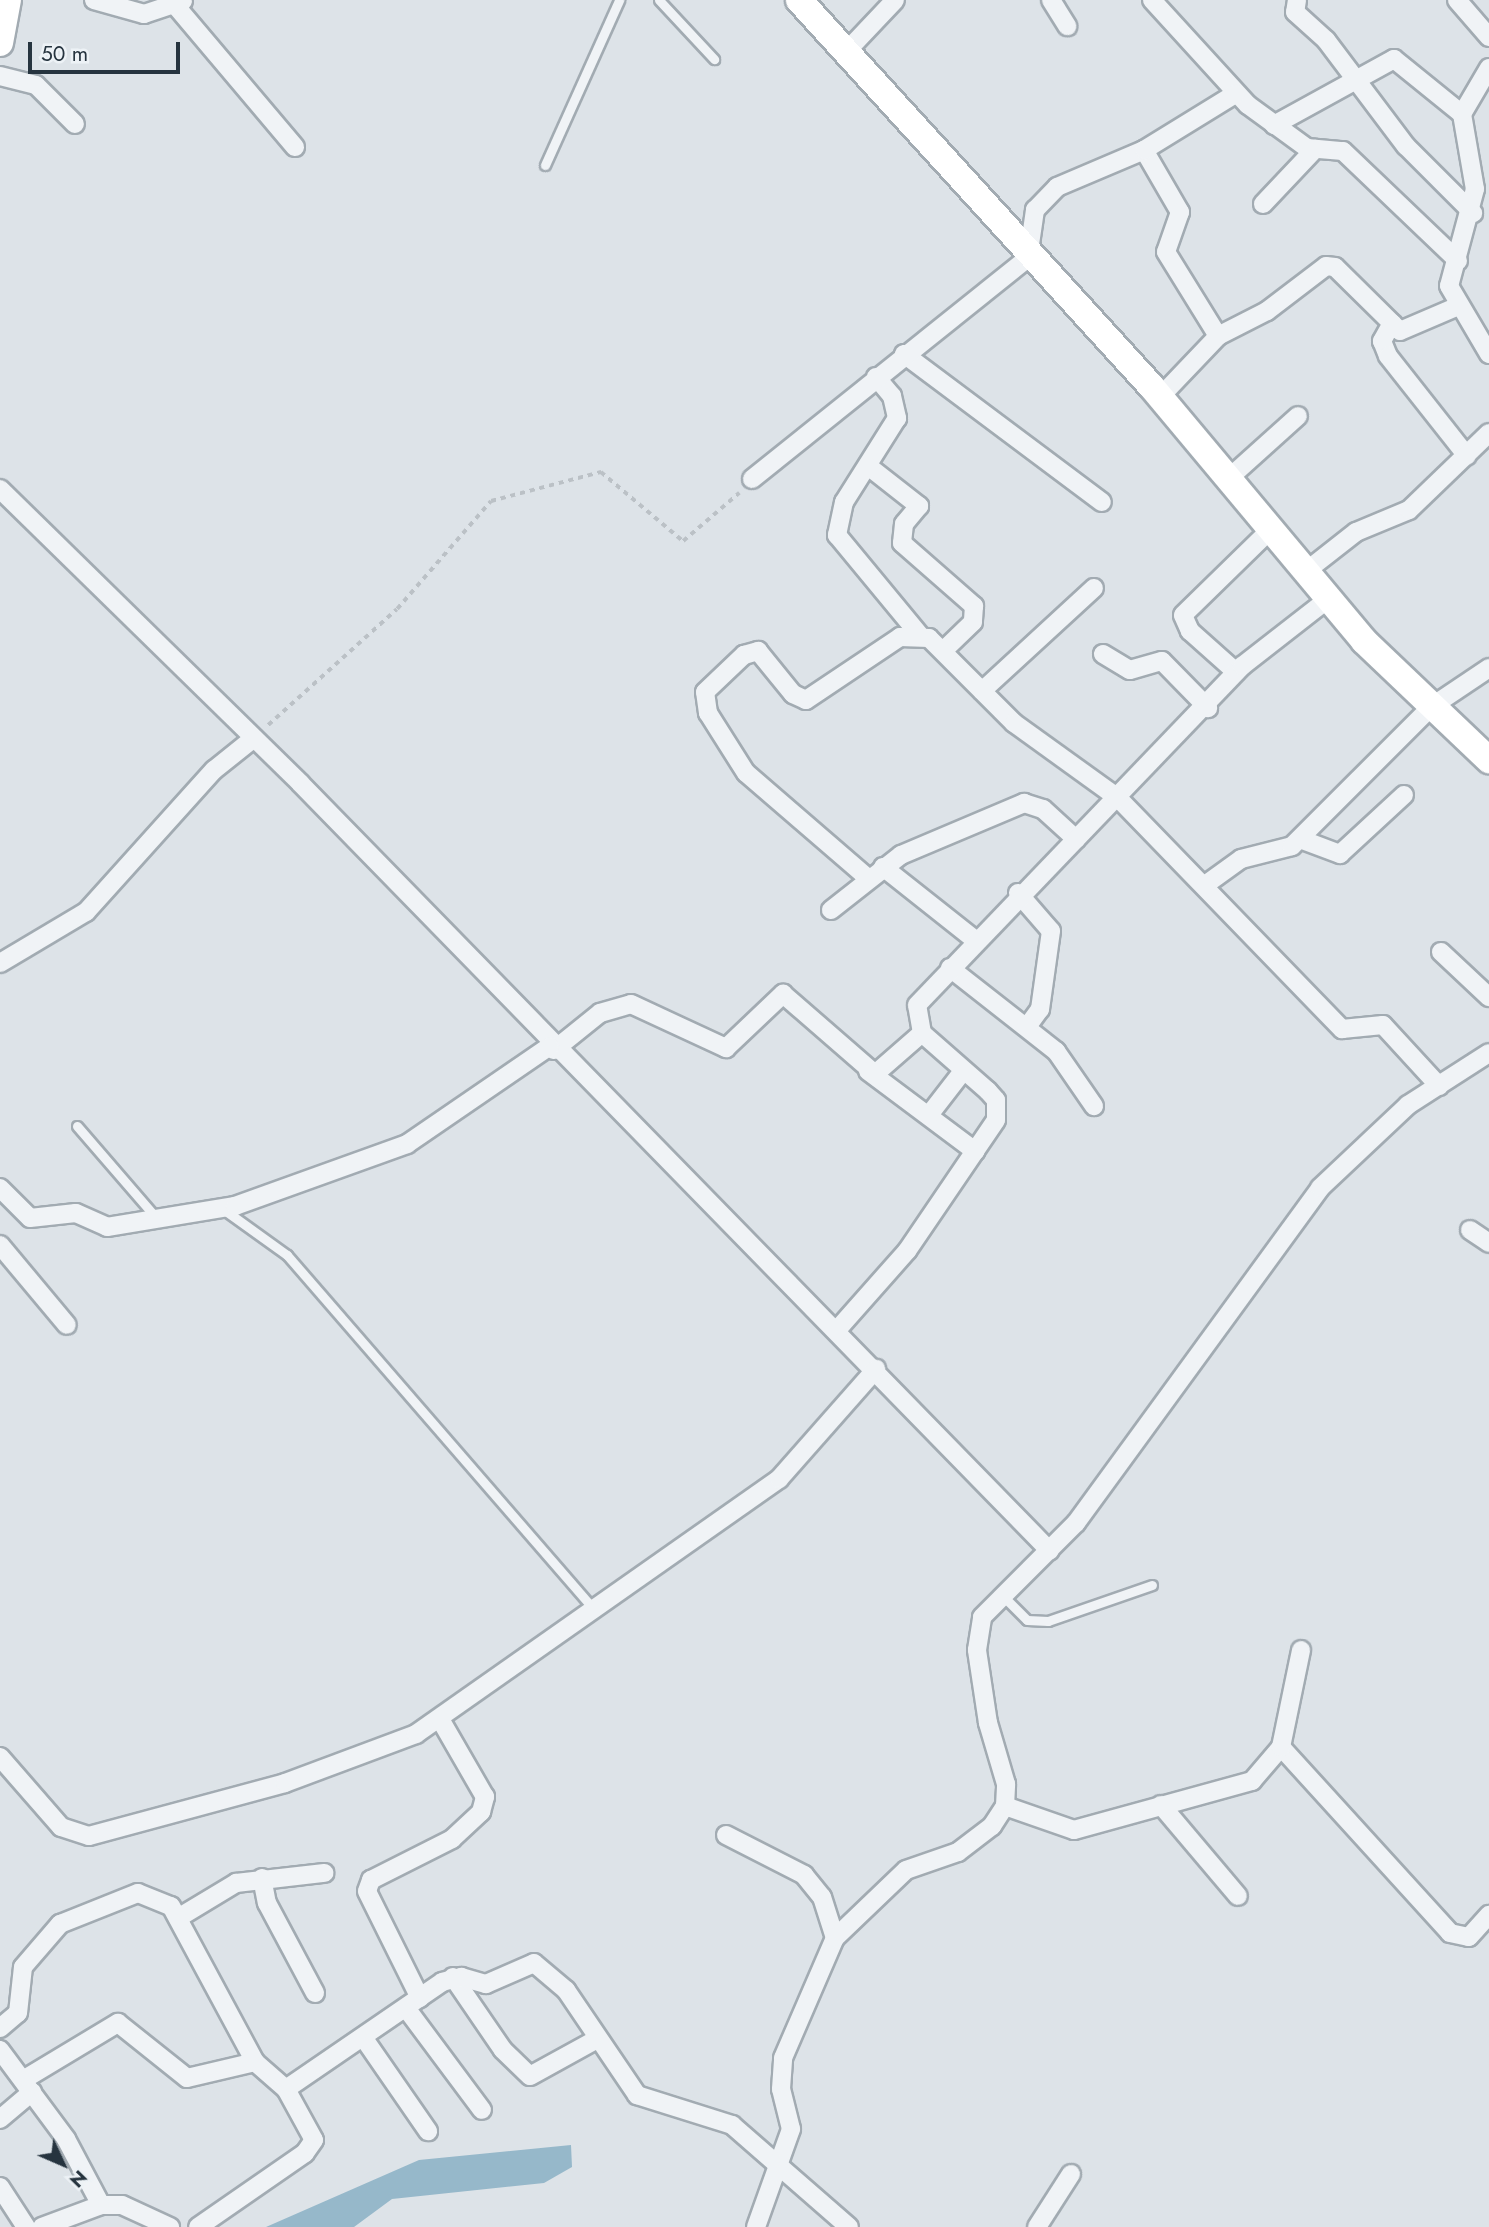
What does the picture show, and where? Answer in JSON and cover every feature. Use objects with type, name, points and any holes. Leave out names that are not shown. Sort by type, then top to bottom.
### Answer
[{"type":"street","points":[[0,43],[8,0]]},
{"type":"street","points":[[94,0],[144,14],[181,2],[295,147]]},
{"type":"street","points":[[799,0],[844,54],[1028,258],[1160,397],[1328,599],[1431,707],[1489,760]]},
{"type":"street","points":[[844,54],[895,0]]},
{"type":"street","points":[[1051,0],[1067,26]]},
{"type":"street","points":[[1297,0],[1296,12],[1354,77],[1406,146],[1473,213]]},
{"type":"street","points":[[1457,0],[1489,37]]},
{"type":"street","points":[[1159,3],[1235,94],[1274,125],[1315,149],[1343,151],[1458,261]]},
{"type":"street","points":[[1274,125],[1354,77],[1401,60],[1462,114],[1474,173],[1473,213],[1449,286],[1456,307],[1489,354]]},
{"type":"street","points":[[1462,114],[1489,68]]},
{"type":"street","points":[[0,76],[36,85],[75,124]]},
{"type":"street","points":[[752,479],[904,354],[1028,258],[1035,210],[1057,187],[1144,150],[1235,94]]},
{"type":"street","points":[[1263,204],[1315,149]]},
{"type":"street","points":[[1144,150],[1180,212],[1166,252],[1218,335]]},
{"type":"street","points":[[1160,397],[1218,335],[1267,311],[1326,266],[1335,267],[1392,323],[1408,331],[1456,307]]},
{"type":"street","points":[[1392,323],[1382,341],[1388,356],[1467,456]]},
{"type":"street","points":[[904,354],[1102,502]]},
{"type":"street","points":[[876,377],[892,396],[897,418],[840,511],[840,544],[919,634],[944,650],[982,691],[1035,741],[1118,798],[1342,1029],[1383,1025],[1439,1086]]},
{"type":"street","points":[[1228,479],[1297,416]]},
{"type":"street","points":[[1305,572],[1356,532],[1409,510],[1489,433]]},
{"type":"street","points":[[868,466],[919,506],[900,533],[902,543],[974,606],[973,622],[944,650]]},
{"type":"street","points":[[0,489],[254,738],[552,1048],[876,1368],[1050,1551]]},
{"type":"street","points":[[1236,673],[1189,631],[1183,615],[1270,530]]},
{"type":"street","points":[[982,691],[1094,588]]},
{"type":"street","points":[[837,1330],[894,1268],[975,1151],[998,1110],[988,1091],[922,1032],[917,1005],[1018,893],[1208,708],[1236,673],[1328,599]]},
{"type":"street","points":[[919,634],[900,637],[806,700],[751,651],[715,682],[703,702],[746,773],[876,873],[975,940]]},
{"type":"street","points":[[1103,654],[1130,670],[1162,661],[1208,708]]},
{"type":"street","points":[[1205,885],[1241,859],[1283,850],[1300,839],[1431,707],[1489,668]]},
{"type":"street","points":[[0,963],[86,912],[214,770],[254,738]]},
{"type":"street","points":[[1300,839],[1340,854],[1404,795]]},
{"type":"street","points":[[831,910],[876,873],[970,821],[1024,803],[1043,809],[1076,839]]},
{"type":"street","points":[[1018,893],[1051,931],[1040,1009],[1027,1027]]},
{"type":"street","points":[[1441,952],[1489,997]]},
{"type":"street","points":[[950,968],[1062,1056],[1094,1106]]},
{"type":"street","points":[[0,1188],[16,1208],[41,1220],[68,1212],[107,1227],[223,1209],[343,1172],[407,1144],[600,1013],[631,1004],[726,1048],[783,994],[868,1071],[975,1151]]},
{"type":"street","points":[[868,1071],[882,1072],[922,1032]]},
{"type":"street","points":[[756,2227],[776,2161],[791,2129],[781,2089],[783,2058],[835,1938],[906,1870],[958,1852],[992,1826],[1004,1806],[1006,1784],[988,1723],[977,1650],[982,1617],[1050,1551],[1320,1188],[1390,1119],[1489,1054]]},
{"type":"street","points":[[929,1115],[963,1070]]},
{"type":"street","points":[[1471,1230],[1489,1243]]},
{"type":"street","points":[[0,1245],[67,1325]]},
{"type":"street","points":[[0,1758],[61,1827],[89,1836],[285,1783],[440,1719],[593,1608],[779,1479],[876,1368]]},
{"type":"street","points":[[1004,1806],[1074,1830],[1252,1781],[1281,1747],[1301,1650]]},
{"type":"street","points":[[440,1719],[485,1797],[477,1820],[435,1849],[382,1872],[367,1891],[413,2003],[482,2110]]},
{"type":"street","points":[[1281,1747],[1450,1933],[1469,1937],[1489,1916]]},
{"type":"street","points":[[1161,1805],[1238,1896]]},
{"type":"street","points":[[726,1835],[804,1875],[822,1896],[835,1938]]},
{"type":"street","points":[[178,1918],[225,1887],[262,1878],[324,1873]]},
{"type":"street","points":[[262,1878],[267,1903],[315,1993]]},
{"type":"street","points":[[0,2028],[18,2013],[23,1968],[74,1915],[145,1892],[165,1899],[256,2062],[286,2089],[312,2133],[312,2146],[198,2227]]},
{"type":"street","points":[[286,2089],[365,2040],[413,2003],[453,1977],[486,1984],[534,1963],[566,1990],[597,2039],[646,2101],[718,2119],[776,2161],[849,2227]]},
{"type":"street","points":[[453,1977],[503,2050],[530,2076],[545,2074],[597,2039]]},
{"type":"street","points":[[0,2119],[27,2086],[118,2023],[187,2078],[256,2062]]},
{"type":"street","points":[[365,2040],[428,2130]]},
{"type":"street","points":[[0,2050],[27,2086],[101,2205]]},
{"type":"street","points":[[1037,2227],[1072,2174]]},
{"type":"street","points":[[0,2187],[26,2227]]},
{"type":"street","points":[[42,2227],[101,2205],[140,2209],[170,2227]]},
{"type":"lane","points":[[545,165],[619,0]]},
{"type":"lane","points":[[659,0],[715,59]]},
{"type":"lane","points":[[77,1126],[159,1221]]},
{"type":"lane","points":[[223,1209],[287,1255],[593,1608]]},
{"type":"lane","points":[[1002,1595],[1027,1620],[1048,1621],[1152,1586]]},
{"type":"path","points":[[254,738],[397,609],[491,501],[601,472],[683,541],[752,479]]},
{"type":"water","points":[[571,2145],[572,2167],[544,2183],[392,2199],[354,2227],[266,2227],[419,2160]]}]
